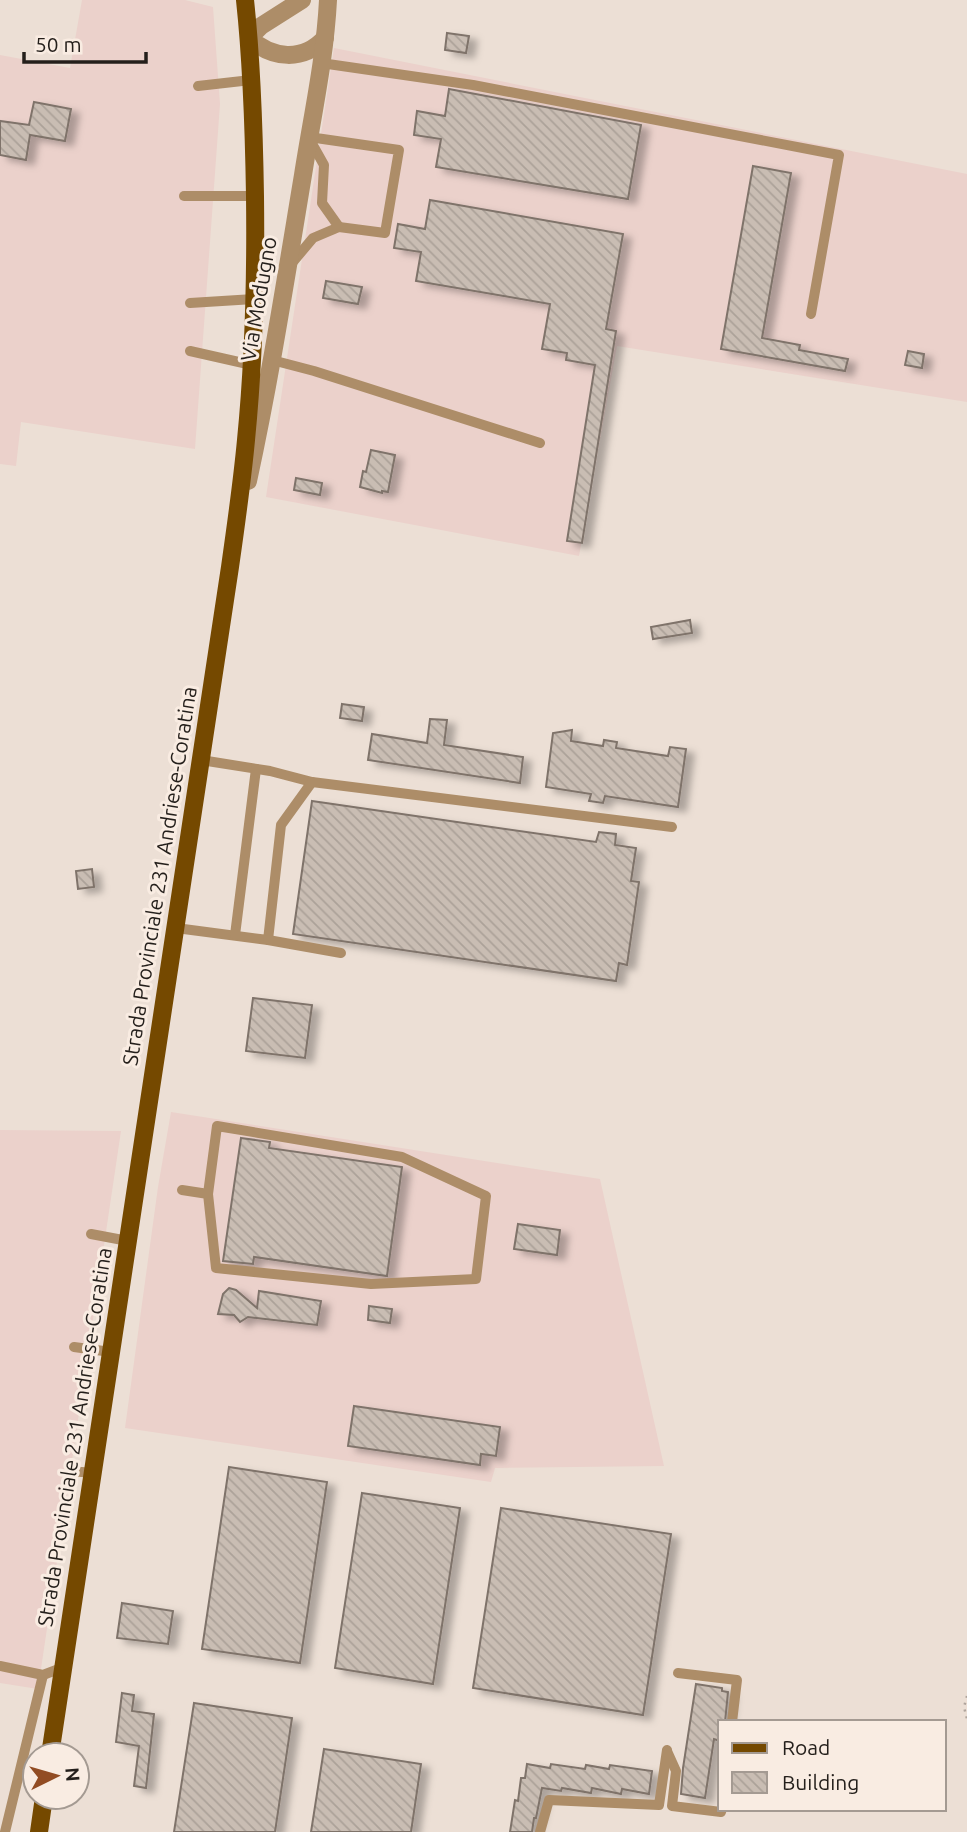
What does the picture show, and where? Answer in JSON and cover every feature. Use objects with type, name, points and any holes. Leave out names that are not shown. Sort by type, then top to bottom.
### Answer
[{"type":"main road","name":"Strada Provinciale 231 Andriese-Coratina","points":[[52,1741],[230,567],[246,442],[252,365],[255,196],[245,0]]},
{"type":"main road","points":[[38,1832],[42,1811]]},
{"type":"street","points":[[302,0],[261,26],[249,38],[267,50],[287,56],[308,51],[325,38]]},
{"type":"street","name":"Via Modugno","points":[[230,567],[272,360],[325,38],[328,0]]},
{"type":"lane","points":[[321,63],[473,85],[839,155],[811,314]]},
{"type":"lane","points":[[198,86],[251,80]]},
{"type":"lane","points":[[309,137],[324,165],[322,203],[339,227]]},
{"type":"lane","points":[[287,269],[313,238],[339,227],[385,233],[399,150],[309,137]]},
{"type":"lane","points":[[184,196],[255,196]]},
{"type":"lane","points":[[190,303],[254,299]]},
{"type":"lane","points":[[190,351],[252,365]]},
{"type":"lane","points":[[272,360],[314,370],[540,443]]},
{"type":"lane","points":[[201,760],[312,782],[672,827]]},
{"type":"lane","points":[[235,935],[256,769]]},
{"type":"lane","points":[[268,940],[281,825],[312,782]]},
{"type":"lane","points":[[176,928],[341,953]]},
{"type":"lane","points":[[217,1126],[402,1157],[486,1196],[475,1279],[371,1284],[216,1268],[208,1194],[217,1126]]},
{"type":"lane","points":[[182,1190],[208,1194]]},
{"type":"lane","points":[[91,1234],[128,1241]]},
{"type":"lane","points":[[74,1347],[111,1352]]},
{"type":"lane","points":[[70,1471],[93,1473]]},
{"type":"lane","points":[[0,1666],[43,1675],[64,1667]]},
{"type":"lane","points":[[678,1673],[737,1680],[732,1720]]},
{"type":"lane","points":[[5,1832],[43,1675]]},
{"type":"lane","points":[[540,1832],[549,1800],[659,1805],[667,1750],[676,1771],[672,1806],[721,1811]]},
{"type":"path","points":[[967,1696],[964,1707],[967,1719]]},
{"type":"shaded area","points":[[82,0],[185,0],[213,7],[220,104],[195,449],[21,422],[16,466],[0,464],[0,55],[70,68]]},
{"type":"shaded area","points":[[334,48],[967,174],[967,402],[617,346],[579,556],[266,497]]},
{"type":"shaded area","points":[[171,1112],[600,1179],[664,1466],[495,1468],[491,1482],[125,1428]]},
{"type":"shaded area","points":[[0,1130],[121,1131],[38,1689],[0,1683]]},
{"type":"building","points":[[447,33],[469,36],[466,53],[445,50]]},
{"type":"building","points":[[449,89],[641,125],[628,199],[436,167],[441,139],[414,135],[417,111],[445,116]]},
{"type":"building","points":[[34,102],[71,109],[65,141],[30,135],[26,160],[0,155],[0,121],[29,125]]},
{"type":"building","points":[[753,166],[791,173],[762,338],[800,345],[799,350],[848,359],[845,371],[721,349]]},
{"type":"building","points":[[430,200],[623,234],[606,329],[616,331],[582,543],[567,541],[595,365],[566,360],[567,353],[542,349],[550,304],[416,281],[421,252],[394,248],[398,224],[425,229]]},
{"type":"building","points":[[326,281],[362,287],[358,304],[323,298]]},
{"type":"building","points":[[908,351],[924,354],[922,368],[905,365]]},
{"type":"building","points":[[371,450],[395,455],[388,492],[360,487]]},
{"type":"building","points":[[296,478],[322,483],[320,495],[294,490]]},
{"type":"building","points":[[690,620],[692,633],[653,639],[651,627]]},
{"type":"building","points":[[342,704],[364,707],[362,721],[340,718]]},
{"type":"building","points":[[430,719],[447,720],[444,745],[523,757],[520,783],[368,760],[372,734],[427,743]]},
{"type":"building","points":[[572,730],[571,741],[603,746],[604,740],[617,742],[616,748],[668,756],[670,747],[686,749],[678,807],[605,796],[603,803],[589,801],[591,794],[546,787],[553,733]]},
{"type":"building","points":[[312,801],[596,842],[599,832],[616,834],[615,845],[636,848],[631,881],[639,882],[627,965],[619,963],[616,981],[293,934]]},
{"type":"building","points":[[92,869],[94,887],[78,889],[76,871]]},
{"type":"building","points":[[253,998],[312,1005],[305,1058],[246,1051]]},
{"type":"building","points":[[241,1138],[270,1142],[269,1148],[402,1167],[387,1276],[254,1257],[253,1264],[223,1261]]},
{"type":"building","points":[[518,1224],[560,1230],[557,1255],[514,1249]]},
{"type":"building","points":[[229,1288],[236,1290],[257,1308],[259,1291],[321,1301],[317,1325],[248,1317],[240,1322],[234,1315],[218,1314],[223,1294]]},
{"type":"building","points":[[369,1306],[392,1309],[390,1323],[368,1320]]},
{"type":"building","points":[[354,1406],[500,1427],[496,1456],[481,1454],[480,1465],[348,1446]]},
{"type":"building","points":[[229,1467],[327,1482],[300,1663],[202,1649]]},
{"type":"building","points":[[362,1493],[460,1508],[433,1684],[335,1668]]},
{"type":"building","points":[[501,1508],[671,1534],[643,1715],[473,1688]]},
{"type":"building","points":[[122,1603],[173,1611],[168,1644],[117,1638]]},
{"type":"building","points":[[696,1684],[722,1688],[722,1691],[728,1692],[725,1720],[718,1720],[718,1740],[714,1739],[705,1798],[681,1794]]},
{"type":"building","points":[[122,1693],[134,1695],[132,1711],[154,1714],[146,1788],[134,1786],[139,1746],[116,1742]]},
{"type":"building","points":[[194,1703],[292,1718],[275,1832],[174,1832]]},
{"type":"building","points":[[324,1749],[421,1764],[411,1832],[311,1832]]},
{"type":"building","points":[[527,1764],[585,1769],[586,1765],[609,1769],[610,1765],[652,1771],[649,1794],[622,1789],[621,1794],[592,1788],[591,1793],[542,1788],[532,1832],[510,1832],[515,1800],[518,1801],[521,1778],[525,1778]]}]
